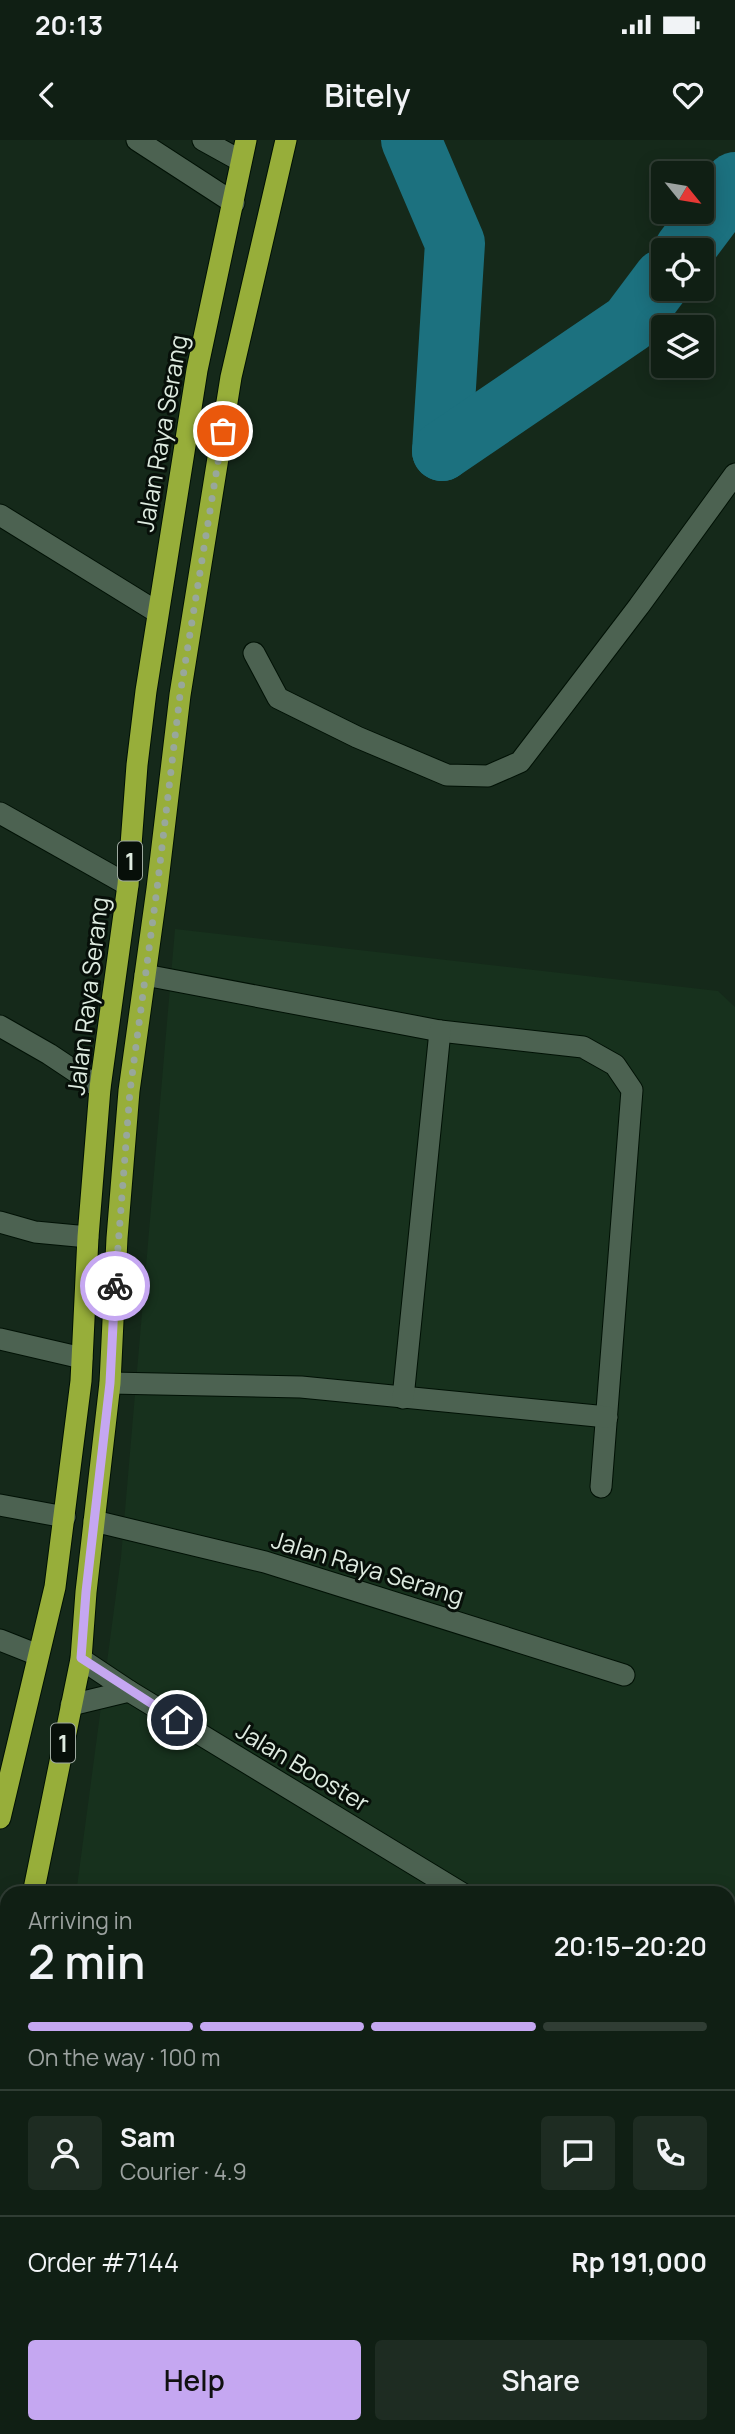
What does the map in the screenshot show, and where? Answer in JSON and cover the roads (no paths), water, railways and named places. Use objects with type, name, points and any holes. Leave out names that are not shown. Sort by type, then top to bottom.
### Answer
[{"type":"highway","name":"Jalan Raya Serang","points":[[0,1818],[55,1587],[82,1358],[100,1088],[128,885],[137,765],[157,612],[197,370],[246,140]]},
{"type":"highway","name":"1","points":[[35,1886],[81,1658],[110,1383],[117,1238],[130,1091],[180,695],[231,377],[286,140]]},
{"type":"street","points":[[137,140],[234,203]]},
{"type":"street","points":[[203,140],[241,161]]},
{"type":"street","points":[[254,653],[278,698],[357,737],[447,775],[488,776],[520,762],[735,474]]},
{"type":"street","points":[[0,515],[157,612]]},
{"type":"street","points":[[0,813],[128,885]]},
{"type":"street","points":[[145,975],[440,1031],[583,1047],[615,1065],[632,1090],[601,1487]]},
{"type":"street","points":[[0,1026],[100,1088]]},
{"type":"street","points":[[403,1398],[440,1031]]},
{"type":"street","points":[[0,1222],[35,1231],[88,1237]]},
{"type":"street","points":[[0,1339],[82,1358]]},
{"type":"street","points":[[110,1383],[301,1387],[607,1417]]},
{"type":"street","points":[[0,1505],[65,1517]]},
{"type":"street","name":"Jalan Raya Serang","points":[[94,1521],[265,1562],[624,1675]]},
{"type":"street","points":[[0,1640],[38,1654]]},
{"type":"street","name":"Jalan Booster","points":[[81,1658],[129,1691],[450,1886]]},
{"type":"street","points":[[71,1705],[129,1691]]},
{"type":"waterway","points":[[411,140],[455,243],[442,451]]},
{"type":"waterway","points":[[693,238],[735,182]]},
{"type":"waterway","points":[[442,451],[630,323],[651,295]]}]
